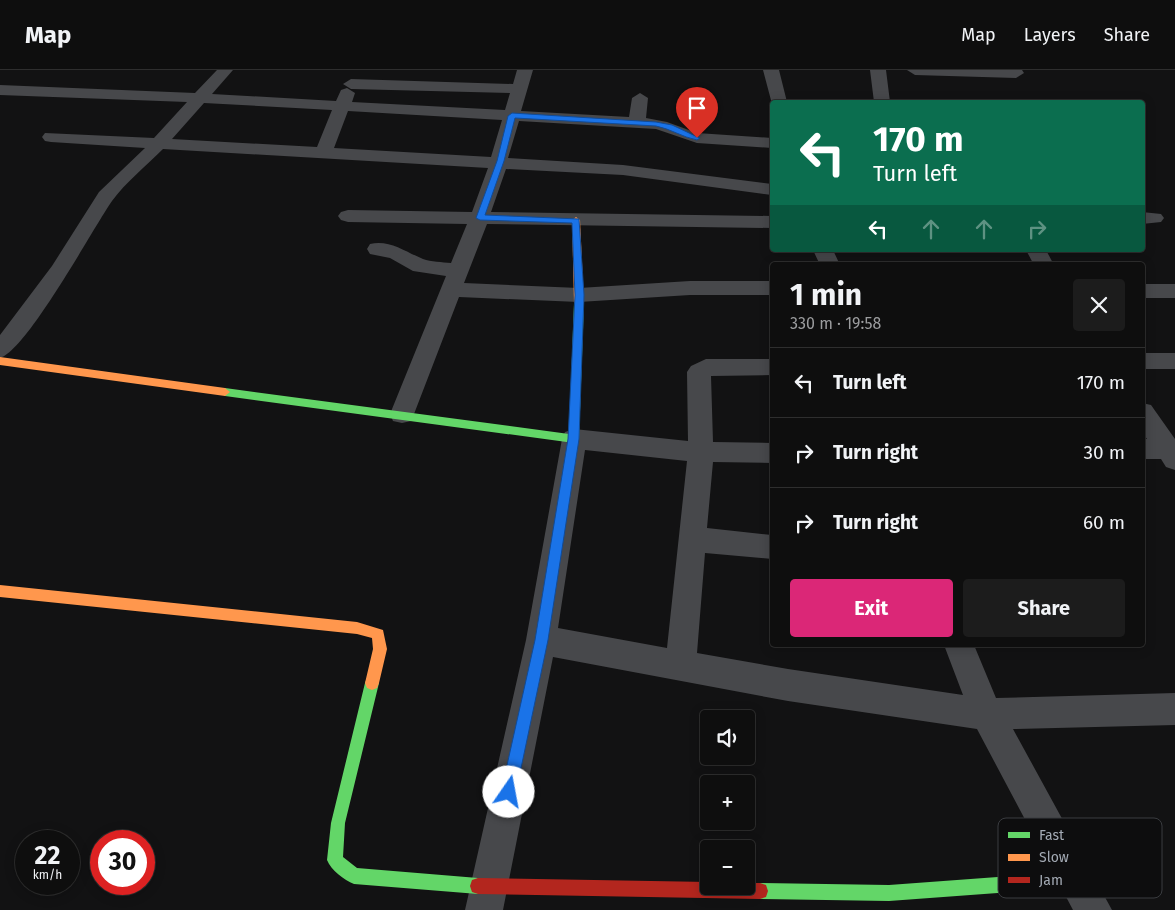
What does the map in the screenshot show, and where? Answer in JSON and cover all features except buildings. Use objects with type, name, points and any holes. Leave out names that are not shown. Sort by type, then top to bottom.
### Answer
[{"type":"street","points":[[0,350],[59,272],[106,196],[160,142],[198,98],[226,70]]},
{"type":"street","points":[[770,70],[778,100]]},
{"type":"street","points":[[878,70],[882,100]]},
{"type":"street","points":[[915,70],[1016,73]]},
{"type":"street","points":[[324,151],[340,107],[354,77],[522,79],[501,161],[402,414]]},
{"type":"street","points":[[0,90],[198,98],[637,123],[669,126],[686,136],[697,138],[770,143]]},
{"type":"street","points":[[637,123],[640,98]]},
{"type":"street","points":[[51,136],[501,161],[623,170],[770,190]]},
{"type":"street","points":[[348,216],[770,222]]},
{"type":"street","points":[[486,898],[542,640],[574,439],[579,295],[576,220]]},
{"type":"street","points":[[377,249],[396,253],[454,281],[579,295],[690,288],[770,288]]},
{"type":"street","points":[[1145,291],[1175,291]]},
{"type":"street","points":[[0,360],[574,439],[701,452],[770,454]]},
{"type":"street","points":[[1145,361],[1175,361]]},
{"type":"street","points":[[680,666],[691,538],[701,452],[699,372],[706,368],[770,367]]},
{"type":"street","points":[[1145,416],[1173,452]]},
{"type":"street","points":[[1145,449],[1173,452]]},
{"type":"street","points":[[691,538],[770,547]]},
{"type":"street","points":[[0,591],[357,628],[378,634],[380,649],[338,823],[335,860],[354,876],[486,898],[891,902],[998,889]]},
{"type":"street","points":[[542,640],[788,685],[986,714],[1175,709]]},
{"type":"street","points":[[960,647],[986,714],[1044,818]]},
{"type":"street","points":[[1087,898],[1093,910]]},
{"type":"traffic: fast","points":[[225,392],[574,439],[579,303]]},
{"type":"traffic: fast","points":[[372,683],[338,823],[335,860],[354,876],[478,886]]},
{"type":"traffic: fast","points":[[760,891],[889,893],[998,885]]},
{"type":"traffic: slow","points":[[576,220],[579,303]]},
{"type":"traffic: slow","points":[[0,361],[225,392]]},
{"type":"traffic: slow","points":[[0,591],[357,628],[378,634],[380,649],[372,683]]},
{"type":"traffic: jam","points":[[478,886],[760,891]]},
{"type":"route","points":[[509,792],[542,640],[574,439],[579,295],[576,220],[480,218],[501,161],[512,116],[656,124],[669,126],[686,136],[697,138]]}]
